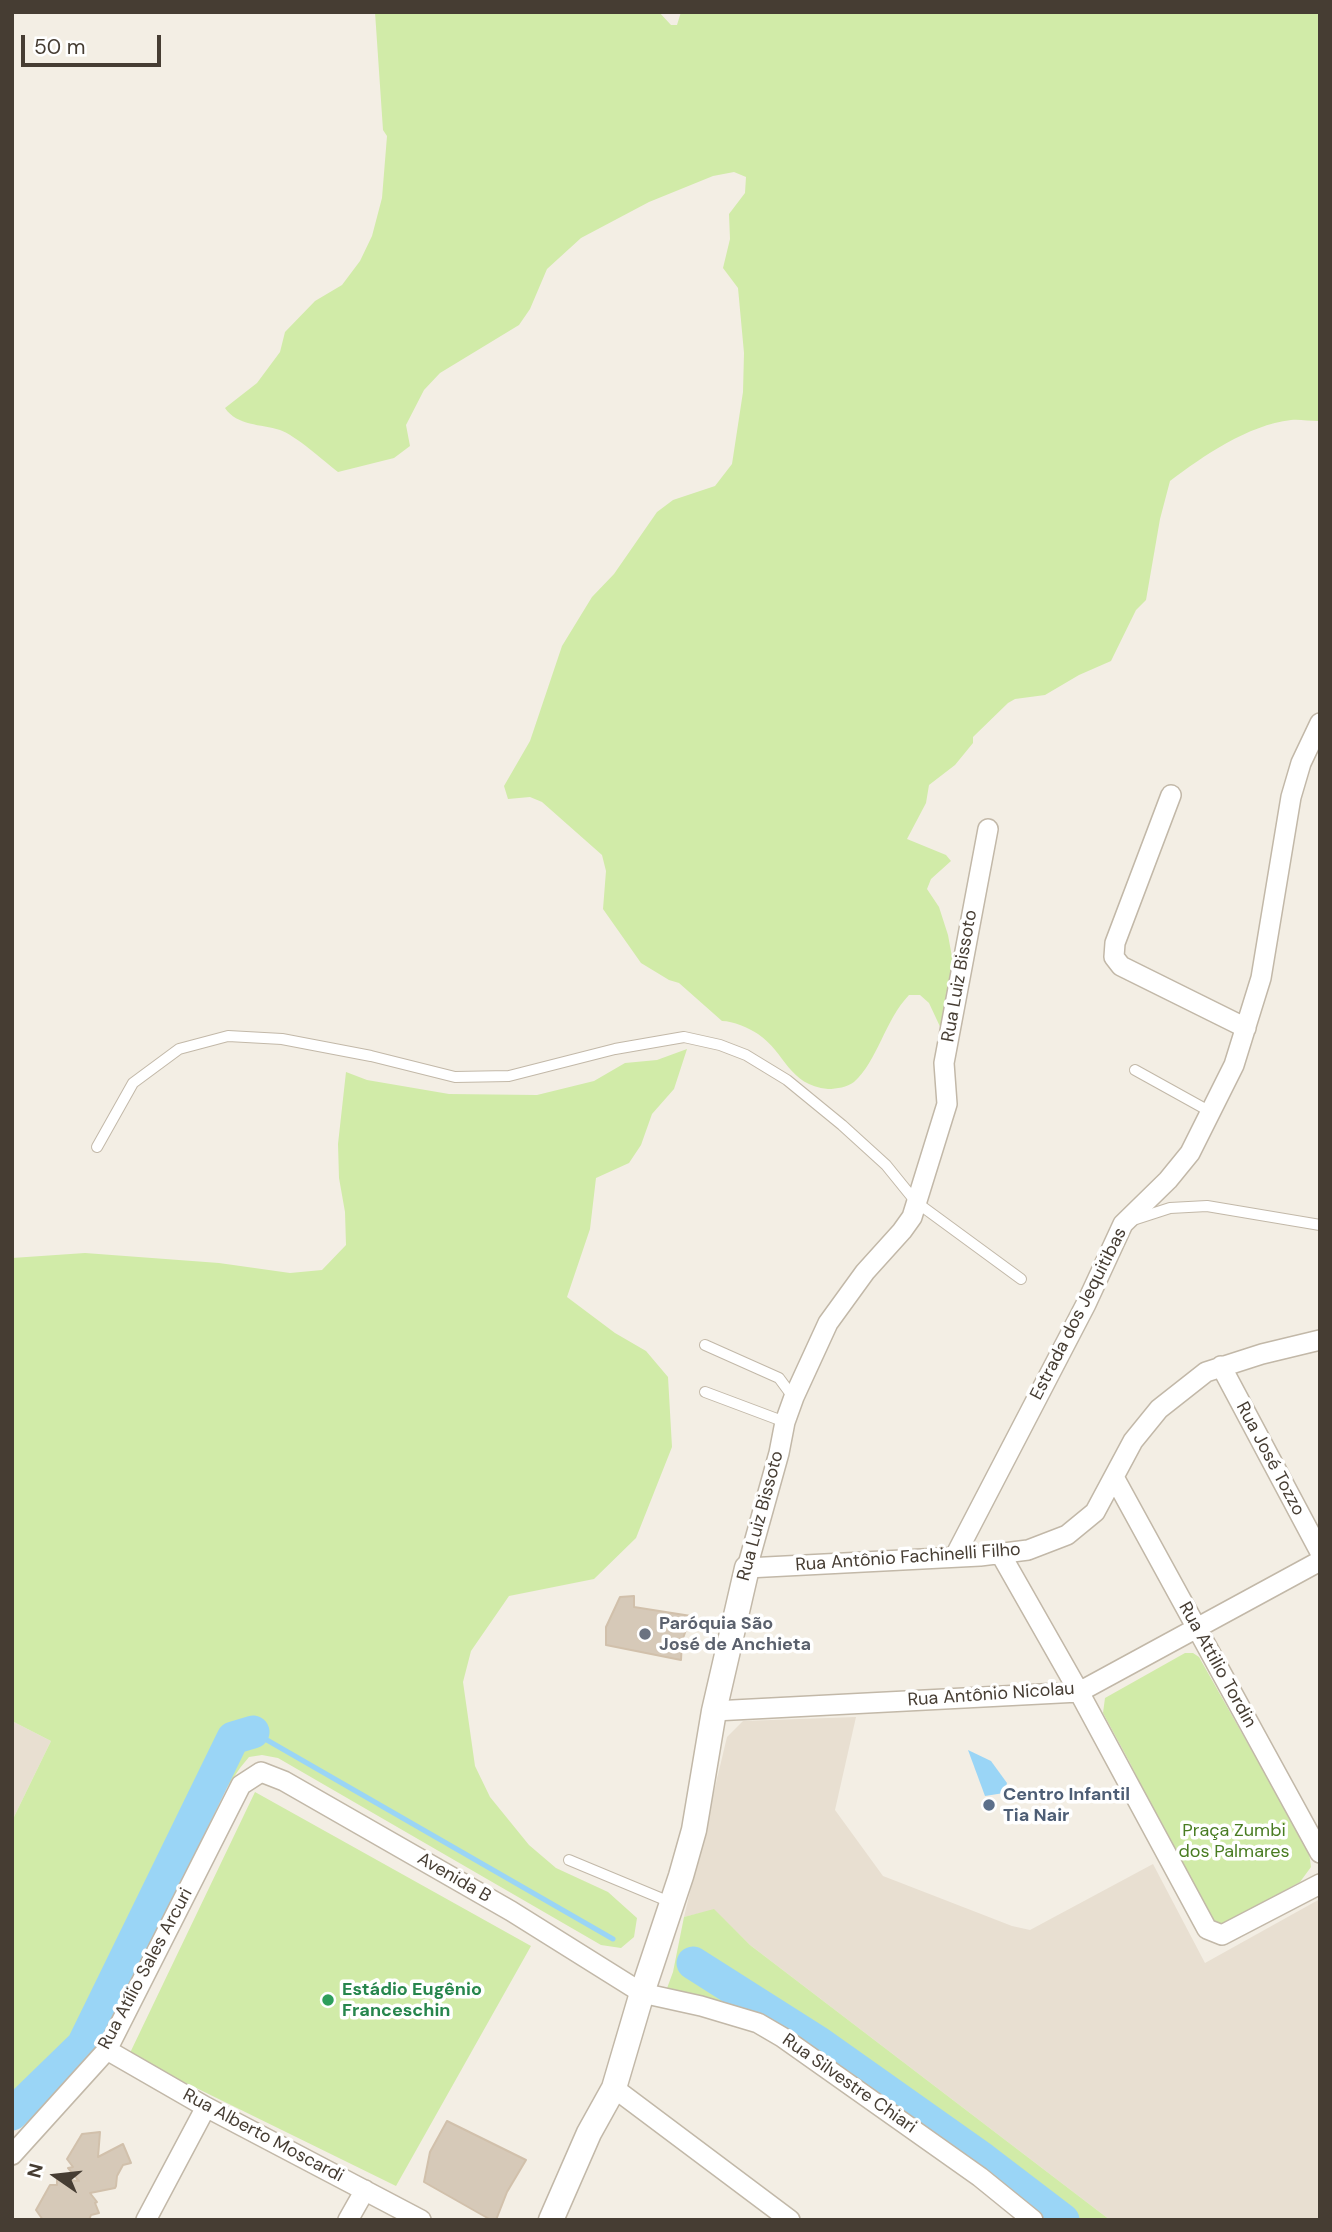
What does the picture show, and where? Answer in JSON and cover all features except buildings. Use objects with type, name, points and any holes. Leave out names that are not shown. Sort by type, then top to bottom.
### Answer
[{"type":"street","name":"Estrada dos Jequitibas","points":[[955,1556],[1086,1304],[1122,1224],[1168,1180],[1190,1153],[1234,1065],[1263,968],[1291,797],[1301,763],[1320,723]]},
{"type":"street","points":[[1171,795],[1115,943],[1114,957],[1121,966],[1246,1028]]},
{"type":"street","name":"Rua Luiz Bissoto","points":[[551,2220],[590,2133],[614,2088],[681,1876],[694,1829],[714,1711],[785,1422],[828,1323],[912,1217],[947,1104],[944,1063],[988,829]]},
{"type":"street","name":"Rua Antônio Fachinelli Filho","points":[[747,1569],[1000,1553],[1028,1550],[1067,1535],[1096,1512],[1133,1441],[1159,1409],[1206,1372],[1320,1340]]},
{"type":"street","name":"Rua José Tozzo","points":[[1221,1366],[1320,1552]]},
{"type":"street","name":"Rua Attilio Tordin","points":[[1114,1477],[1320,1853]]},
{"type":"street","points":[[1000,1553],[1079,1692],[1203,1924],[1215,1934],[1222,1935],[1320,1884]]},
{"type":"street","name":"Rua Antônio Nicolau","points":[[714,1711],[1079,1692],[1320,1561]]},
{"type":"street","name":"Avenida B","points":[[261,1772],[284,1781],[511,1911],[642,1993]]},
{"type":"street","name":"Rua Atílio Sales Arcuri","points":[[12,2155],[107,2050],[240,1785],[261,1772]]},
{"type":"street","name":"Rua Silvestre Chiari","points":[[642,1993],[701,2006],[758,2023],[782,2037],[980,2177],[1033,2220]]},
{"type":"street","name":"Rua Alberto Moscardi","points":[[107,2050],[206,2107],[421,2220]]},
{"type":"street","points":[[614,2088],[790,2220]]},
{"type":"street","points":[[145,2220],[206,2107]]},
{"type":"street","points":[[348,2220],[365,2190]]},
{"type":"lane","points":[[97,1147],[133,1083],[179,1049],[228,1036],[282,1039],[371,1056],[455,1077],[509,1076],[615,1049],[684,1037],[720,1045],[746,1055],[787,1080],[887,1165],[916,1202],[1021,1279]]},
{"type":"lane","points":[[1135,1070],[1209,1111]]},
{"type":"lane","points":[[1122,1224],[1170,1208],[1207,1206],[1320,1225]]},
{"type":"lane","points":[[705,1345],[779,1378],[794,1397]]},
{"type":"lane","points":[[705,1392],[785,1422]]},
{"type":"lane","points":[[569,1860],[671,1903]]},
{"type":"shaded area","points":[[856,1717],[835,1810],[883,1876],[1012,1926],[1030,1930],[1153,1864],[1205,1963],[1320,1899],[1320,2220],[1110,2220],[750,1945],[714,1910],[684,1917],[727,1737],[743,1721]]},
{"type":"shaded area","points":[[12,1721],[51,1741],[12,1821]]},
{"type":"green space","points":[[375,12],[659,12],[671,25],[677,25],[681,12],[1320,12],[1320,417],[1318,421],[1294,420],[1259,428],[1211,452],[1170,481],[1160,519],[1146,600],[1136,610],[1111,661],[1079,675],[1045,695],[1015,699],[1008,703],[973,737],[973,743],[955,765],[929,785],[926,803],[907,839],[946,855],[951,861],[931,879],[927,889],[939,907],[948,935],[960,1001],[950,1048],[929,1003],[920,995],[909,995],[894,1016],[869,1063],[854,1082],[828,1089],[804,1081],[758,1034],[741,1025],[722,1021],[679,983],[641,963],[603,909],[606,871],[602,855],[542,802],[530,797],[508,799],[504,786],[530,741],[562,646],[592,597],[614,574],[657,512],[673,500],[715,486],[732,464],[743,392],[744,353],[738,288],[723,268],[730,239],[729,214],[745,193],[746,177],[734,172],[713,176],[649,202],[581,238],[547,269],[530,309],[519,325],[440,373],[424,390],[406,425],[410,446],[394,458],[338,472],[286,433],[243,421],[225,408],[257,383],[280,352],[285,332],[315,301],[342,285],[360,261],[372,236],[382,198],[387,136],[383,130]]},
{"type":"green space","points":[[687,1049],[674,1089],[652,1114],[641,1145],[629,1163],[596,1178],[590,1229],[567,1297],[615,1333],[646,1351],[668,1377],[672,1447],[636,1538],[594,1579],[509,1596],[471,1651],[463,1682],[475,1766],[490,1797],[529,1845],[556,1868],[608,1892],[637,1918],[634,1937],[621,1948],[601,1945],[278,1758],[262,1755],[249,1757],[215,1805],[103,2030],[80,2061],[12,2131],[12,1821],[51,1741],[12,1721],[12,1258],[85,1253],[219,1263],[290,1273],[322,1270],[346,1245],[338,1144],[346,1072],[367,1080],[449,1094],[537,1095],[594,1081],[625,1063],[657,1060]]},
{"type":"green space","name":"Praça Zumbi dos Palmares","points":[[1185,1653],[1193,1653],[1199,1657],[1309,1852],[1311,1867],[1300,1882],[1224,1924],[1214,1922],[1205,1915],[1103,1713],[1105,1698]]},
{"type":"green space","name":"Estádio Eugênio Franceschin","points":[[255,1792],[531,1946],[396,2186],[129,2055]]},
{"type":"green space","points":[[714,1909],[750,1945],[1110,2220],[1045,2220],[984,2171],[786,2031],[666,1991],[673,1972],[684,1917]]},
{"type":"water","points":[[968,1750],[991,1761],[1007,1783],[1004,1793],[985,1796]]},
{"type":"waterway","points":[[253,1732],[613,1939]]},
{"type":"waterway","points":[[12,2114],[83,2045],[233,1738],[253,1732]]},
{"type":"waterway","points":[[693,1963],[819,2043],[983,2159],[1063,2220]]},
{"type":"place","name":"Paróquia São José de Anchieta","points":[[645,1634]]},
{"type":"place","name":"Centro Infantil Tia Nair","points":[[989,1805]]},
{"type":"place","name":"Estádio Eugênio Franceschin","points":[[328,2000]]}]
